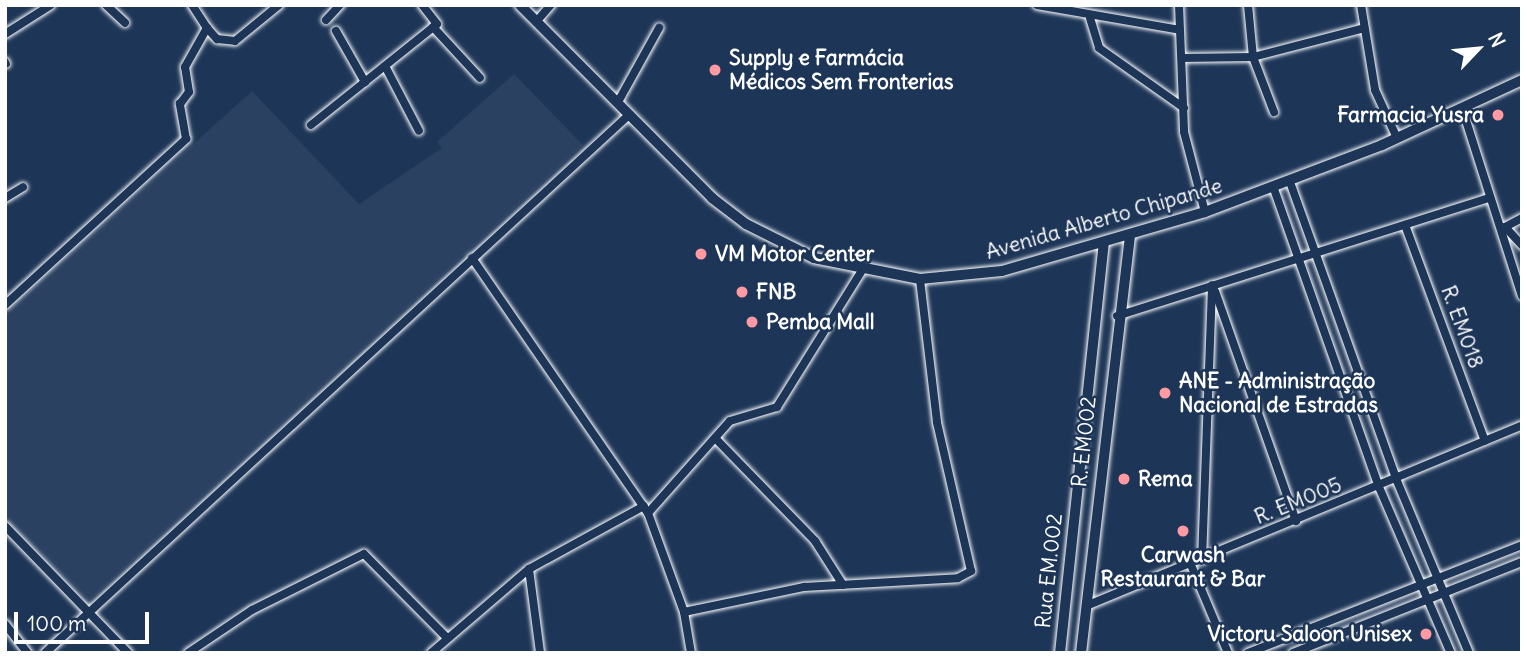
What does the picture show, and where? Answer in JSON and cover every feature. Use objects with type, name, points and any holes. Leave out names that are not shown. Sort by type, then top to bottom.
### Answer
[{"type":"main road","name":"Avenida Alberto Chipande","points":[[520,5],[629,114],[746,224],[781,245],[862,272],[920,279],[1002,271],[1130,237],[1274,189],[1397,138],[1522,80]]},
{"type":"street","points":[[5,34],[51,5]]},
{"type":"street","points":[[106,5],[125,23]]},
{"type":"street","points":[[192,5],[217,39],[235,41],[279,5]]},
{"type":"street","points":[[326,20],[340,5]]},
{"type":"street","points":[[311,125],[437,24],[422,5]]},
{"type":"street","points":[[537,22],[551,5]]},
{"type":"street","points":[[1037,5],[1090,18],[1180,30]]},
{"type":"street","points":[[1179,5],[1184,108],[1190,164],[1205,212]]},
{"type":"street","points":[[1248,5],[1253,57],[1274,112]]},
{"type":"street","points":[[1361,5],[1375,90],[1397,138]]},
{"type":"street","points":[[1090,18],[1099,48],[1184,108]]},
{"type":"street","points":[[433,27],[480,78]]},
{"type":"street","points":[[5,305],[186,139],[180,104],[189,92],[185,67],[207,28]]},
{"type":"street","points":[[1181,58],[1253,57],[1364,28]]},
{"type":"street","points":[[618,102],[659,29]]},
{"type":"street","points":[[336,31],[365,82]]},
{"type":"street","points":[[385,66],[419,131]]},
{"type":"street","points":[[1462,108],[1490,198],[1505,228],[1522,246]]},
{"type":"street","points":[[45,653],[629,114]]},
{"type":"street","points":[[1290,182],[1311,251],[1398,481],[1469,653]]},
{"type":"street","points":[[5,198],[23,187]]},
{"type":"street","points":[[1274,189],[1296,258],[1379,487],[1451,653]]},
{"type":"street","points":[[1117,316],[1311,251],[1490,198]]},
{"type":"street","points":[[1505,228],[1522,218]]},
{"type":"street","name":"R. EM018","points":[[1405,225],[1485,441]]},
{"type":"street","points":[[1505,228],[1508,262],[1522,296]]},
{"type":"street","name":"R. EM002","points":[[1081,653],[1117,316],[1130,237]]},
{"type":"street","name":"Rua EM.002","points":[[1060,653],[1104,244]]},
{"type":"street","points":[[472,258],[646,509],[684,612],[691,653]]},
{"type":"street","points":[[431,653],[446,637],[529,569],[646,509],[715,438],[742,415],[777,407],[862,272]]},
{"type":"street","points":[[684,612],[843,585],[958,578],[971,570],[937,422],[920,279]]},
{"type":"street","points":[[1212,285],[1296,521]]},
{"type":"street","points":[[1202,560],[1212,285]]},
{"type":"street","name":"R. EM005","points":[[1086,606],[1398,481],[1522,425]]},
{"type":"street","points":[[715,438],[815,541],[843,585]]},
{"type":"street","points":[[5,526],[93,610],[128,653]]},
{"type":"street","points":[[1248,653],[1522,545]]},
{"type":"street","points":[[188,653],[252,610],[365,554],[446,637]]},
{"type":"street","points":[[1293,653],[1522,562]]},
{"type":"street","points":[[1191,565],[1228,653]]},
{"type":"street","points":[[529,569],[540,653]]},
{"type":"street","points":[[5,624],[28,653]]},
{"type":"shaded area","points":[[514,74],[583,145],[89,601],[5,518],[5,314],[252,91],[359,204],[442,148],[437,142]]},
{"type":"place","name":"Supply e Farmácia Médicos Sem Fronterias","points":[[715,70]]},
{"type":"place","name":"Farmacia Yusra","points":[[1498,115]]},
{"type":"place","name":"VM Motor Center","points":[[701,254]]},
{"type":"place","name":"FNB","points":[[742,292]]},
{"type":"place","name":"Pemba Mall","points":[[752,322]]},
{"type":"place","name":"ANE - Administração Nacional de Estradas","points":[[1165,393]]},
{"type":"place","name":"Rema","points":[[1124,479]]},
{"type":"place","name":"Carwash Restaurant & Bar","points":[[1183,531]]},
{"type":"place","name":"Victoru Saloon Unisex","points":[[1426,634]]}]
